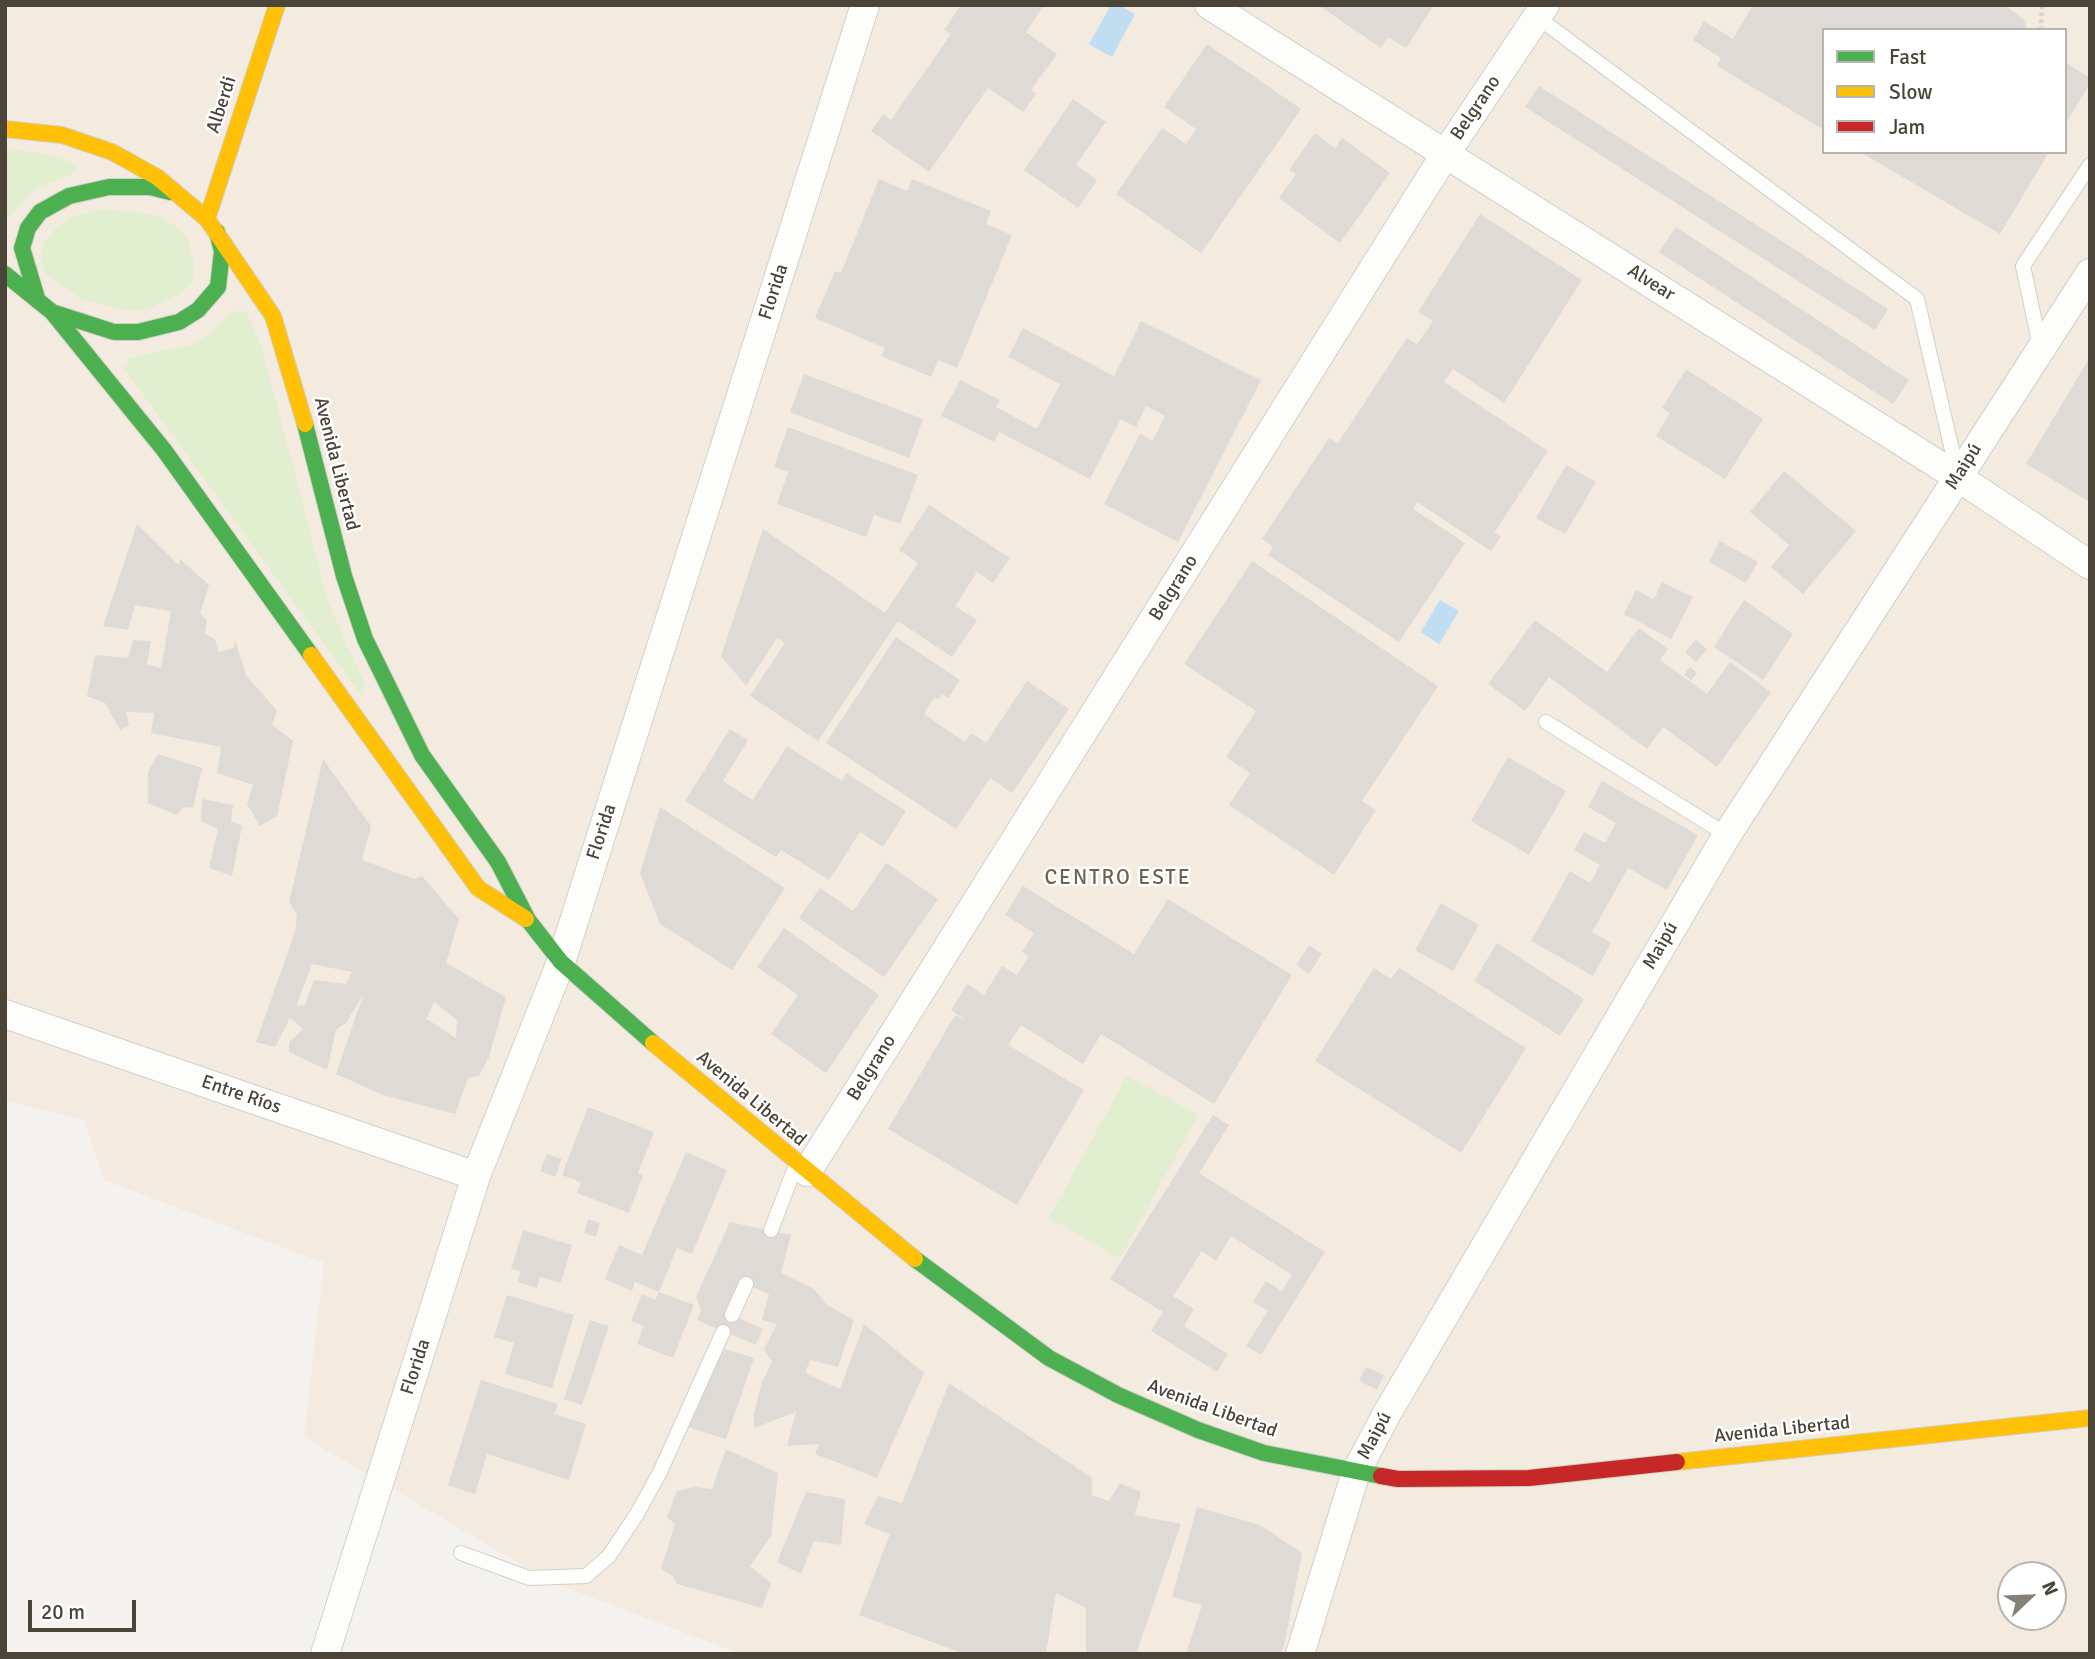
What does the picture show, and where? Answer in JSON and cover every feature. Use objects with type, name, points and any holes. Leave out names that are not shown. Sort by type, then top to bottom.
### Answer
[{"type":"main road","name":"Alberdi","points":[[212,225],[277,5]]},
{"type":"main road","name":"Avenida Libertad","points":[[5,129],[62,135],[112,152],[157,177],[190,203],[212,225],[258,290],[273,316],[294,381],[344,576],[365,639],[392,699],[422,755],[498,862],[528,920],[561,962],[690,1076],[947,1286],[1049,1358],[1118,1395],[1198,1430],[1264,1453],[1398,1479],[1529,1478],[2090,1418]]},
{"type":"main road","points":[[37,298],[22,248],[28,228],[40,212],[54,202],[89,191],[128,185],[168,191],[190,203]]},
{"type":"main road","points":[[51,312],[114,331],[138,332],[179,322],[198,310],[218,287],[222,251],[212,225]]},
{"type":"main road","name":"Avenida Libertad","points":[[5,274],[51,312],[164,450],[478,888],[528,920]]},
{"type":"street","name":"Florida","points":[[325,1654],[476,1176],[561,962],[865,5]]},
{"type":"street","name":"Alvear","points":[[1209,5],[1958,477],[2090,565]]},
{"type":"street","name":"Belgrano","points":[[802,1168],[1446,153],[1541,11]]},
{"type":"street","name":"Maipú","points":[[1300,1654],[1356,1472],[1385,1415],[1727,835],[2040,346],[2090,274]]},
{"type":"street","name":"Entre Ríos","points":[[5,1014],[476,1176]]},
{"type":"lane","points":[[1541,11],[1917,299],[1958,477]]},
{"type":"lane","points":[[2040,346],[2023,266],[2090,165]]},
{"type":"lane","points":[[1546,722],[1727,835]]},
{"type":"lane","points":[[771,1230],[802,1168]]},
{"type":"lane","points":[[732,1315],[746,1284]]},
{"type":"lane","points":[[461,1553],[529,1578],[586,1576],[609,1556],[637,1514],[660,1472],[723,1332]]},
{"type":"path","points":[[2042,5],[2042,28]]},
{"type":"shaded area","points":[[5,5],[2090,5],[2090,1654],[740,1654],[549,1581],[304,1437],[324,1263],[104,1180],[84,1120],[5,1101]]},
{"type":"green space","points":[[5,148],[51,155],[77,165],[75,173],[36,188],[5,221]]},
{"type":"green space","points":[[100,209],[152,214],[173,224],[186,235],[195,265],[192,281],[182,293],[147,310],[129,311],[82,299],[46,275],[40,258],[45,242],[57,227],[72,217]]},
{"type":"green space","points":[[241,311],[247,314],[262,347],[328,602],[365,685],[362,696],[123,367],[130,358],[190,345],[208,335],[232,312]]},
{"type":"green space","points":[[1127,1076],[1198,1115],[1120,1258],[1049,1218]]},
{"type":"water","points":[[1111,5],[1119,5],[1135,14],[1112,57],[1083,41],[1089,44]]},
{"type":"water","points":[[1440,600],[1459,611],[1439,644],[1421,632]]},
{"type":"building","points":[[961,5],[1044,5],[1026,32],[1057,54],[1031,90],[1036,94],[1023,112],[988,88],[929,172],[871,131],[883,114],[891,120],[951,34],[944,30]]},
{"type":"building","points":[[1318,5],[1434,5],[1406,48],[1388,37],[1381,48]]},
{"type":"building","points":[[1753,5],[2005,5],[2024,20],[2026,28],[1822,28],[1822,129],[1717,66],[1721,58],[1693,40],[1704,21],[1733,39]]},
{"type":"building","points":[[1207,44],[1301,109],[1201,253],[1116,194],[1162,128],[1186,144],[1196,129],[1164,107]]},
{"type":"building","points":[[2067,63],[2090,78],[2090,83],[2067,122]]},
{"type":"building","points":[[1539,86],[1888,309],[1875,330],[1525,107]]},
{"type":"building","points":[[1073,99],[1106,122],[1076,165],[1097,180],[1078,208],[1024,170]]},
{"type":"building","points":[[1315,133],[1335,148],[1342,138],[1390,173],[1340,243],[1279,198],[1296,174],[1289,170]]},
{"type":"building","points":[[1863,154],[2048,154],[2000,234]]},
{"type":"building","points":[[879,179],[907,191],[912,179],[991,211],[986,224],[1012,235],[957,368],[938,360],[931,377],[881,356],[885,348],[815,318],[835,271],[841,273]]},
{"type":"building","points":[[1480,214],[1582,280],[1504,403],[1453,369],[1444,382],[1548,451],[1494,533],[1501,536],[1491,551],[1417,502],[1413,509],[1465,543],[1399,642],[1268,555],[1273,547],[1262,539],[1329,438],[1338,443],[1407,338],[1417,344],[1433,321],[1418,312]]},
{"type":"building","points":[[1676,227],[1909,380],[1893,404],[1659,252]]},
{"type":"building","points":[[1141,321],[1261,380],[1178,542],[1104,504],[1140,434],[1153,441],[1165,416],[1146,406],[1136,427],[1121,419],[1090,479],[999,432],[994,442],[941,416],[960,380],[1000,400],[996,407],[1037,429],[1060,384],[1008,357],[1023,328],[1114,376]]},
{"type":"building","points":[[2090,357],[2090,502],[2026,464]]},
{"type":"building","points":[[1686,369],[1763,419],[1725,479],[1656,436],[1670,413],[1662,408]]},
{"type":"building","points":[[804,374],[923,419],[909,458],[790,412]]},
{"type":"building","points":[[788,427],[918,475],[900,524],[874,515],[866,537],[777,504],[788,472],[774,467]]},
{"type":"building","points":[[1566,465],[1596,482],[1565,534],[1536,518]]},
{"type":"building","points":[[1784,471],[1856,531],[1803,594],[1771,567],[1789,545],[1750,512]]},
{"type":"building","points":[[929,505],[1010,558],[993,583],[977,572],[955,606],[977,620],[952,657],[898,621],[818,741],[750,696],[785,643],[777,638],[746,686],[721,656],[763,529],[885,613],[918,563],[899,550]]},
{"type":"building","points":[[137,524],[179,565],[180,559],[209,585],[200,614],[207,620],[205,634],[215,639],[218,652],[234,648],[235,640],[246,675],[277,711],[272,725],[293,741],[277,816],[260,826],[247,804],[253,785],[217,773],[221,747],[151,733],[154,713],[126,712],[129,725],[120,730],[105,703],[87,696],[95,655],[128,658],[133,640],[151,641],[147,664],[161,668],[171,611],[135,605],[128,630],[103,626]]},
{"type":"building","points":[[1720,541],[1758,562],[1746,583],[1709,562]]},
{"type":"building","points":[[1252,561],[1438,686],[1362,801],[1376,810],[1334,875],[1229,805],[1250,773],[1226,757],[1256,711],[1184,664]]},
{"type":"building","points":[[1662,582],[1693,597],[1671,639],[1624,614],[1636,590],[1654,599]]},
{"type":"building","points":[[1744,600],[1793,634],[1763,680],[1714,647]]},
{"type":"building","points":[[1535,620],[1607,672],[1639,628],[1668,649],[1660,660],[1707,694],[1730,662],[1771,692],[1717,767],[1663,727],[1647,749],[1549,677],[1525,711],[1488,684]]},
{"type":"building","points":[[896,637],[960,680],[948,698],[942,694],[938,700],[934,697],[924,714],[965,742],[971,733],[986,743],[1027,681],[1069,709],[1012,793],[990,778],[956,829],[826,743]]},
{"type":"building","points":[[1696,640],[1707,649],[1696,662],[1685,652]]},
{"type":"building","points":[[1690,667],[1697,673],[1691,680],[1684,675]]},
{"type":"building","points":[[730,729],[748,740],[723,781],[753,800],[787,746],[842,781],[846,773],[906,811],[883,847],[860,832],[829,880],[781,850],[776,857],[685,801]]},
{"type":"building","points":[[158,754],[202,768],[193,808],[183,807],[177,815],[148,803],[148,772]]},
{"type":"building","points":[[1508,757],[1566,791],[1529,855],[1471,821]]},
{"type":"building","points":[[323,759],[371,826],[362,860],[414,879],[422,876],[459,919],[446,963],[506,997],[489,1057],[479,1076],[468,1078],[455,1114],[383,1095],[336,1074],[363,995],[346,1023],[336,1030],[327,1070],[289,1052],[289,1042],[303,1029],[290,1018],[275,1047],[256,1042],[295,932],[297,915],[289,902]],"holes":[[[312,964],[352,972],[346,984],[314,980],[305,1005],[296,1006]],[[434,1002],[457,1020],[456,1038],[422,1016],[427,1018]]]},
{"type":"building","points":[[1602,781],[1698,835],[1667,890],[1628,868],[1592,932],[1611,943],[1593,976],[1531,941],[1570,871],[1590,883],[1600,865],[1574,850],[1584,832],[1605,843],[1616,823],[1588,807]]},
{"type":"building","points":[[202,799],[233,805],[231,821],[242,826],[232,876],[209,868],[218,829],[201,821]]},
{"type":"building","points":[[660,807],[785,888],[732,970],[660,924],[640,873]]},
{"type":"building","points":[[886,863],[938,899],[884,977],[799,918],[820,888],[853,911]]},
{"type":"building","points":[[1023,886],[1134,954],[1168,899],[1292,975],[1214,1104],[1101,1034],[1083,1064],[1021,1025],[1008,1045],[1084,1090],[1017,1205],[888,1129],[955,1015],[968,1022],[951,1010],[967,984],[984,995],[1002,966],[1017,975],[1029,956],[1022,952],[1034,933],[1005,915]]},
{"type":"building","points":[[1441,903],[1479,925],[1453,971],[1415,950]]},
{"type":"building","points":[[784,928],[879,995],[826,1073],[771,1034],[798,995],[757,967]]},
{"type":"building","points":[[1497,943],[1584,999],[1560,1036],[1474,981]]},
{"type":"building","points":[[1309,945],[1322,954],[1309,974],[1296,965]]},
{"type":"building","points":[[1374,968],[1391,979],[1399,968],[1526,1048],[1461,1153],[1315,1061]]},
{"type":"building","points":[[588,1107],[654,1132],[638,1173],[643,1175],[629,1213],[577,1193],[581,1182],[562,1175]]},
{"type":"building","points":[[1213,1115],[1229,1125],[1199,1173],[1325,1252],[1261,1355],[1246,1346],[1268,1311],[1253,1302],[1266,1281],[1282,1291],[1292,1275],[1231,1236],[1216,1261],[1202,1251],[1173,1296],[1194,1309],[1184,1326],[1228,1354],[1217,1372],[1151,1331],[1163,1312],[1110,1279]]},
{"type":"building","points":[[686,1152],[727,1170],[692,1254],[677,1248],[659,1292],[635,1282],[632,1291],[605,1279],[619,1245],[642,1255]]},
{"type":"building","points":[[547,1154],[562,1159],[555,1177],[540,1171]]},
{"type":"building","points":[[588,1219],[600,1223],[596,1237],[584,1233]]},
{"type":"building","points":[[730,1222],[791,1235],[781,1273],[814,1289],[827,1305],[854,1320],[838,1367],[810,1360],[805,1373],[840,1389],[864,1324],[924,1373],[877,1478],[815,1454],[819,1444],[787,1446],[796,1412],[754,1428],[754,1414],[761,1385],[772,1362],[764,1349],[777,1324],[762,1320],[769,1294],[741,1282],[727,1313],[763,1329],[756,1345],[697,1320],[701,1310],[696,1297]]},
{"type":"building","points":[[523,1230],[572,1245],[561,1283],[540,1277],[537,1288],[518,1282],[520,1271],[511,1269]]},
{"type":"building","points":[[659,1292],[694,1305],[673,1358],[637,1344],[644,1326],[631,1321],[642,1294],[655,1300]]},
{"type":"building","points":[[507,1295],[574,1315],[552,1388],[505,1374],[514,1343],[494,1337]]},
{"type":"building","points":[[590,1320],[609,1326],[582,1405],[564,1399]]},
{"type":"building","points":[[718,1347],[754,1358],[726,1439],[688,1427]]},
{"type":"building","points":[[1366,1367],[1384,1375],[1377,1390],[1359,1381]]},
{"type":"building","points":[[481,1380],[558,1404],[554,1414],[586,1424],[569,1480],[487,1454],[475,1494],[448,1485]]},
{"type":"building","points":[[949,1383],[1092,1478],[1092,1495],[1109,1501],[1120,1483],[1141,1492],[1135,1515],[1181,1524],[1136,1654],[1086,1654],[1086,1608],[1056,1593],[1046,1654],[965,1654],[859,1615],[890,1534],[864,1524],[878,1496],[902,1503]]},
{"type":"building","points":[[726,1449],[778,1473],[771,1536],[750,1566],[771,1583],[762,1608],[677,1584],[674,1577],[661,1569],[675,1524],[667,1517],[677,1491],[695,1487],[712,1489]]},
{"type":"building","points":[[806,1492],[845,1499],[841,1545],[814,1541],[801,1574],[777,1562]]},
{"type":"building","points":[[1197,1507],[1260,1525],[1302,1553],[1284,1646],[1280,1654],[1186,1654],[1202,1605],[1172,1597]]},
{"type":"traffic: fast","points":[[37,298],[22,248],[28,228],[40,212],[69,196],[109,187],[150,187],[170,192]]},
{"type":"traffic: fast","points":[[52,312],[114,332],[138,332],[179,322],[198,310],[218,287],[222,251],[217,232]]},
{"type":"traffic: fast","points":[[5,274],[52,312],[164,450],[311,655]]},
{"type":"traffic: fast","points":[[305,424],[344,576],[365,639],[422,755],[498,862],[528,920],[561,962],[653,1043]]},
{"type":"traffic: fast","points":[[915,1259],[1049,1358],[1118,1395],[1198,1430],[1264,1453],[1381,1476]]},
{"type":"traffic: slow","points":[[207,219],[277,5]]},
{"type":"traffic: slow","points":[[5,129],[62,135],[112,152],[157,177],[207,219],[273,316],[305,424]]},
{"type":"traffic: slow","points":[[311,655],[478,888],[526,919]]},
{"type":"traffic: slow","points":[[653,1043],[915,1259]]},
{"type":"traffic: slow","points":[[1677,1462],[2090,1418]]},
{"type":"traffic: jam","points":[[1381,1476],[1398,1479],[1529,1478],[1677,1462]]},
{"type":"district","name":"CENTRO ESTE","points":[[1118,878]]}]
